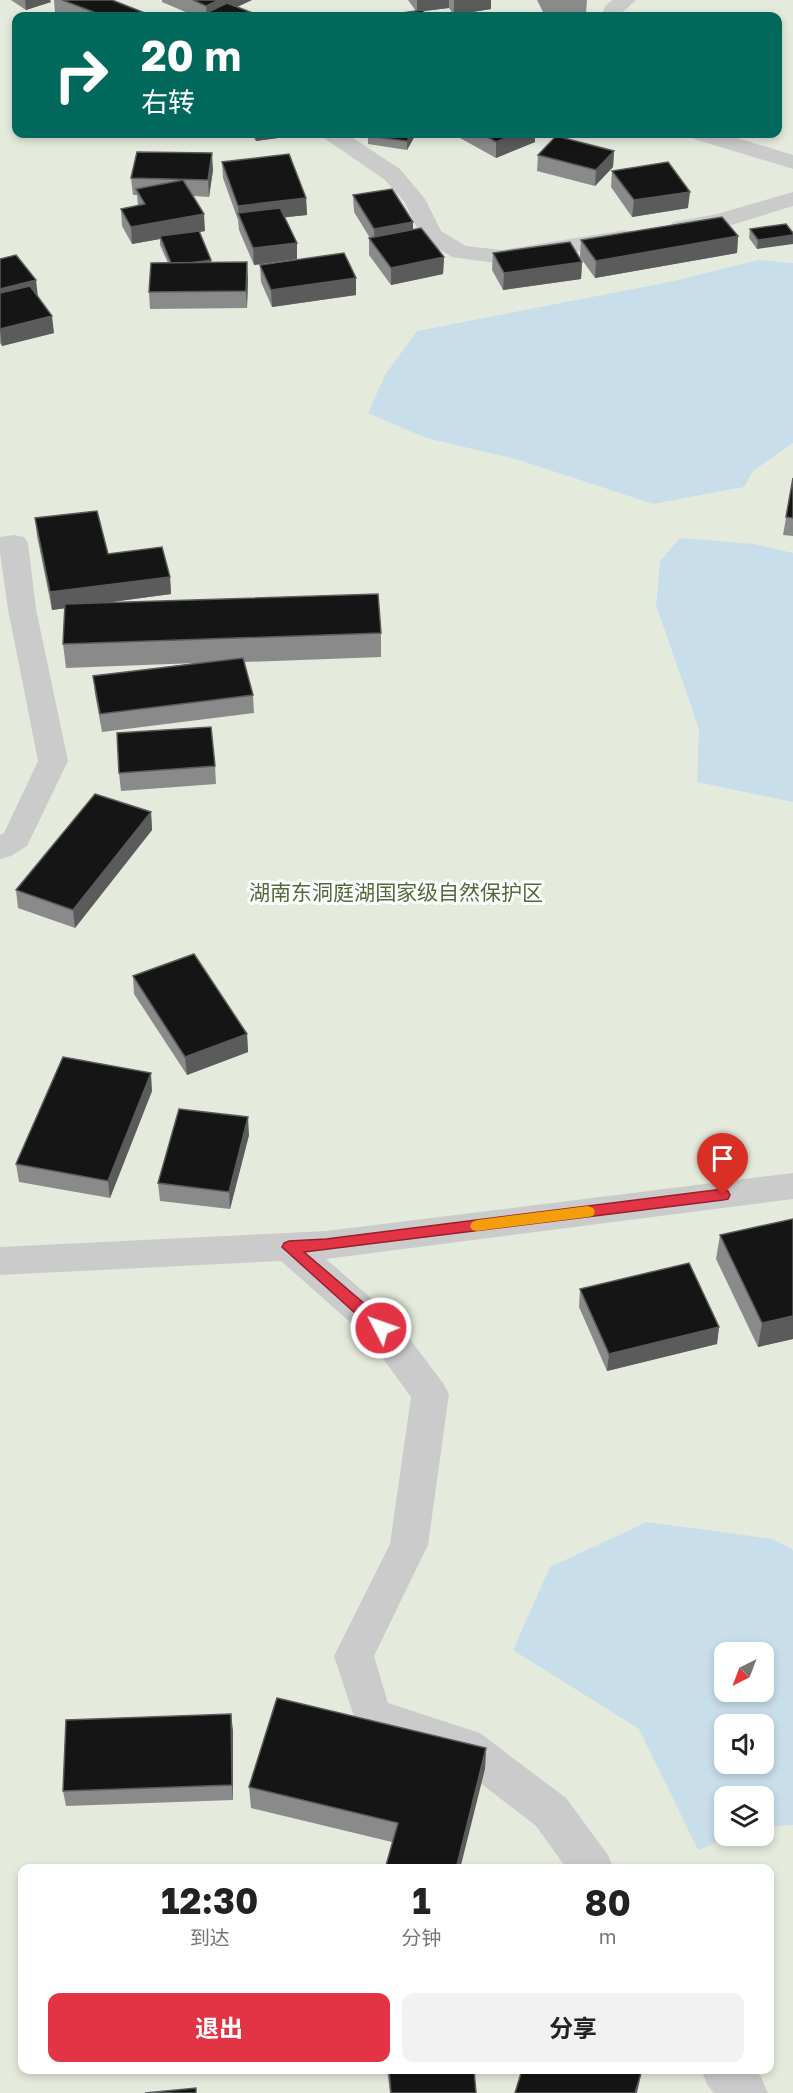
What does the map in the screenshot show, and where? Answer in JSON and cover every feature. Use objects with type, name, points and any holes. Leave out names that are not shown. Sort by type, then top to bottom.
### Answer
[{"type":"street","points":[[612,12],[626,0]]},
{"type":"street","points":[[339,138],[392,174],[414,199],[431,235],[460,252],[502,257],[720,220],[790,204]]},
{"type":"street","points":[[715,138],[793,162]]},
{"type":"street","points":[[0,545],[14,543],[22,609],[53,761],[16,839],[0,849]]},
{"type":"street","points":[[0,1261],[338,1243],[793,1186]]},
{"type":"street","points":[[289,1247],[381,1328],[430,1394],[409,1545],[354,1656],[372,1716],[465,1746],[551,1812],[589,1864]]},
{"type":"street","points":[[728,2074],[745,2093]]},
{"type":"green space","name":"湖南东洞庭湖国家级自然保护区","points":[[0,0],[793,0],[793,2093],[0,2093]]},
{"type":"water","points":[[758,260],[793,263],[793,443],[753,471],[744,487],[653,504],[519,460],[426,438],[368,413],[385,375],[417,331],[674,281]]},
{"type":"water","points":[[680,538],[754,544],[793,553],[793,802],[697,782],[699,729],[656,605],[660,561]]},
{"type":"water","points":[[647,1522],[773,1539],[793,1550],[793,1825],[774,1826],[774,1786],[714,1786],[714,1844],[698,1850],[639,1729],[513,1650],[550,1567]]},
{"type":"building","points":[[62,0],[112,0],[142,12],[94,12]]},
{"type":"building","points":[[193,0],[219,0],[206,6]]},
{"type":"building","points":[[227,3],[250,12],[208,12]]},
{"type":"building","points":[[384,138],[409,138],[407,141]]},
{"type":"building","points":[[489,138],[506,138],[496,142]]},
{"type":"building","points":[[554,138],[564,138],[614,151],[596,170],[538,155]]},
{"type":"building","points":[[137,152],[212,153],[208,180],[131,178]]},
{"type":"building","points":[[289,154],[306,198],[238,206],[222,162]]},
{"type":"building","points":[[668,162],[690,192],[634,200],[612,171]]},
{"type":"building","points":[[183,180],[204,214],[131,227],[121,209],[145,204],[136,189]]},
{"type":"building","points":[[392,189],[413,222],[374,229],[353,195]]},
{"type":"building","points":[[280,208],[297,243],[253,248],[238,213]]},
{"type":"building","points":[[722,217],[738,236],[596,261],[581,240]]},
{"type":"building","points":[[786,224],[793,235],[758,240],[750,229]]},
{"type":"building","points":[[421,228],[444,257],[391,268],[369,238]]},
{"type":"building","points":[[199,231],[211,260],[171,263],[160,236]]},
{"type":"building","points":[[570,242],[582,262],[504,273],[493,253]]},
{"type":"building","points":[[344,253],[356,278],[271,290],[260,265]]},
{"type":"building","points":[[16,255],[36,280],[0,289],[0,259]]},
{"type":"building","points":[[247,262],[246,291],[149,292],[151,263]]},
{"type":"building","points":[[30,286],[52,316],[0,329],[0,293]]},
{"type":"building","points":[[793,478],[793,518],[786,517]]},
{"type":"building","points":[[97,511],[108,554],[162,547],[170,577],[50,592],[35,518]]},
{"type":"building","points":[[378,594],[381,633],[63,644],[65,604]]},
{"type":"building","points":[[243,658],[253,695],[100,714],[93,676]]},
{"type":"building","points":[[211,727],[215,766],[119,773],[117,733]]},
{"type":"building","points":[[95,794],[151,812],[73,910],[16,890]]},
{"type":"building","points":[[194,954],[247,1034],[185,1057],[133,976]]},
{"type":"building","points":[[63,1057],[151,1073],[108,1181],[16,1164]]},
{"type":"building","points":[[179,1109],[248,1117],[229,1192],[158,1183]]},
{"type":"building","points":[[793,1219],[793,1316],[762,1323],[720,1235]]},
{"type":"building","points":[[689,1263],[719,1327],[609,1354],[580,1289]]},
{"type":"building","points":[[277,1698],[486,1748],[457,1864],[386,1864],[398,1823],[249,1787]]},
{"type":"building","points":[[231,1714],[232,1785],[63,1791],[66,1720]]},
{"type":"building","points":[[389,2074],[474,2074],[476,2093],[391,2093]]},
{"type":"building","points":[[521,2074],[641,2074],[635,2093],[515,2093]]},
{"type":"building","points":[[196,2088],[196,2093],[145,2093]]},
{"type":"slow traffic","points":[[477,1226],[588,1212]]},
{"type":"route","points":[[381,1328],[289,1247],[326,1245],[723,1195]]}]
